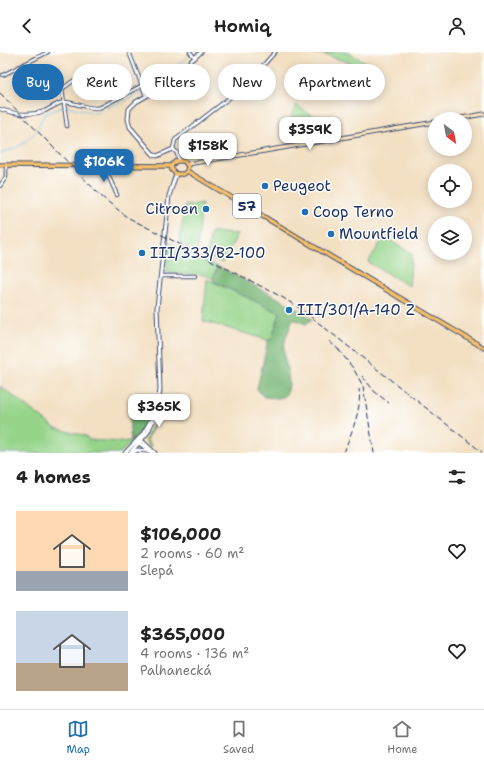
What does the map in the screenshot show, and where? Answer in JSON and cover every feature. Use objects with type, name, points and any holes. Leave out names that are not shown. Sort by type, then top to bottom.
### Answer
[{"type":"main road","points":[[472,116],[484,114]]},
{"type":"main road","points":[[172,166],[174,162],[179,160],[188,164],[428,123]]},
{"type":"main road","points":[[172,166],[172,170],[176,174],[184,174],[187,171],[188,164]]},
{"type":"main road","points":[[0,165],[172,166]]},
{"type":"main road","name":"57","points":[[187,171],[484,348]]},
{"type":"street","points":[[3,75],[48,52]]},
{"type":"street","points":[[129,52],[140,82]]},
{"type":"street","points":[[190,52],[194,57]]},
{"type":"street","points":[[187,64],[201,52]]},
{"type":"street","points":[[140,100],[130,108],[128,116],[129,124],[154,155],[158,156],[172,149],[175,140],[241,89],[275,52]]},
{"type":"street","points":[[67,126],[62,89],[72,82]]},
{"type":"street","points":[[0,109],[16,114],[44,111],[64,104],[93,109],[140,89]]},
{"type":"street","points":[[172,149],[177,152],[179,160]]},
{"type":"street","points":[[0,186],[6,177],[6,165]]},
{"type":"street","points":[[104,166],[116,195]]},
{"type":"street","points":[[132,453],[139,441],[152,425],[157,409],[160,390],[157,308],[169,196],[176,174]]},
{"type":"street","points":[[161,276],[195,276]]},
{"type":"street","points":[[139,441],[152,452]]},
{"type":"street","points":[[139,441],[152,452]]},
{"type":"street","points":[[125,453],[139,441]]},
{"type":"street","points":[[132,453],[137,450],[152,452]]},
{"type":"green space","points":[[310,52],[346,52],[370,64],[353,64],[326,55]]},
{"type":"green space","points":[[296,105],[314,117],[306,130],[291,116]]},
{"type":"green space","points":[[202,203],[197,252],[179,242],[185,206]]},
{"type":"green space","points":[[211,232],[238,234],[222,263],[207,256]]},
{"type":"green space","points":[[384,237],[412,254],[409,286],[368,262]]},
{"type":"green space","points":[[171,243],[217,266],[213,279],[206,275],[167,273],[168,245]]},
{"type":"green space","points":[[217,266],[291,305],[312,319],[306,324],[293,319],[284,347],[289,386],[284,397],[264,397],[257,389],[268,340],[271,340],[280,313],[213,281]]},
{"type":"green space","points":[[207,279],[280,313],[271,341],[203,321]]},
{"type":"green space","points":[[0,386],[55,428],[86,436],[89,440],[122,442],[134,440],[120,453],[0,453]]},
{"type":"green space","points":[[150,397],[153,399],[153,404],[146,423],[139,434],[131,441],[131,414],[136,406],[137,411],[143,408],[145,398]]},
{"type":"green space","points":[[154,422],[156,422],[147,440],[151,445],[150,447],[145,440]]},
{"type":"waterway","points":[[180,64],[193,52]]},
{"type":"waterway","points":[[0,154],[20,146],[37,131],[42,118],[46,113],[66,106],[96,113],[140,93]]},
{"type":"railway","points":[[0,93],[102,197],[127,217],[280,296],[301,309],[483,453]]},
{"type":"railway","points":[[329,341],[341,352]]},
{"type":"railway","points":[[338,349],[353,368],[363,386],[374,453]]},
{"type":"railway","points":[[362,376],[375,392],[389,403]]},
{"type":"railway","points":[[344,453],[353,429],[359,406],[359,389]]},
{"type":"place","name":"Peugeot","points":[[265,186]]},
{"type":"place","name":"Citroen","points":[[206,209]]},
{"type":"place","name":"Coop Terno","points":[[305,212]]},
{"type":"place","name":"Mountfield","points":[[331,234]]},
{"type":"place","name":"III/333/B2-100","points":[[142,253]]},
{"type":"place","name":"III/301/A-140 Z","points":[[289,310]]}]
